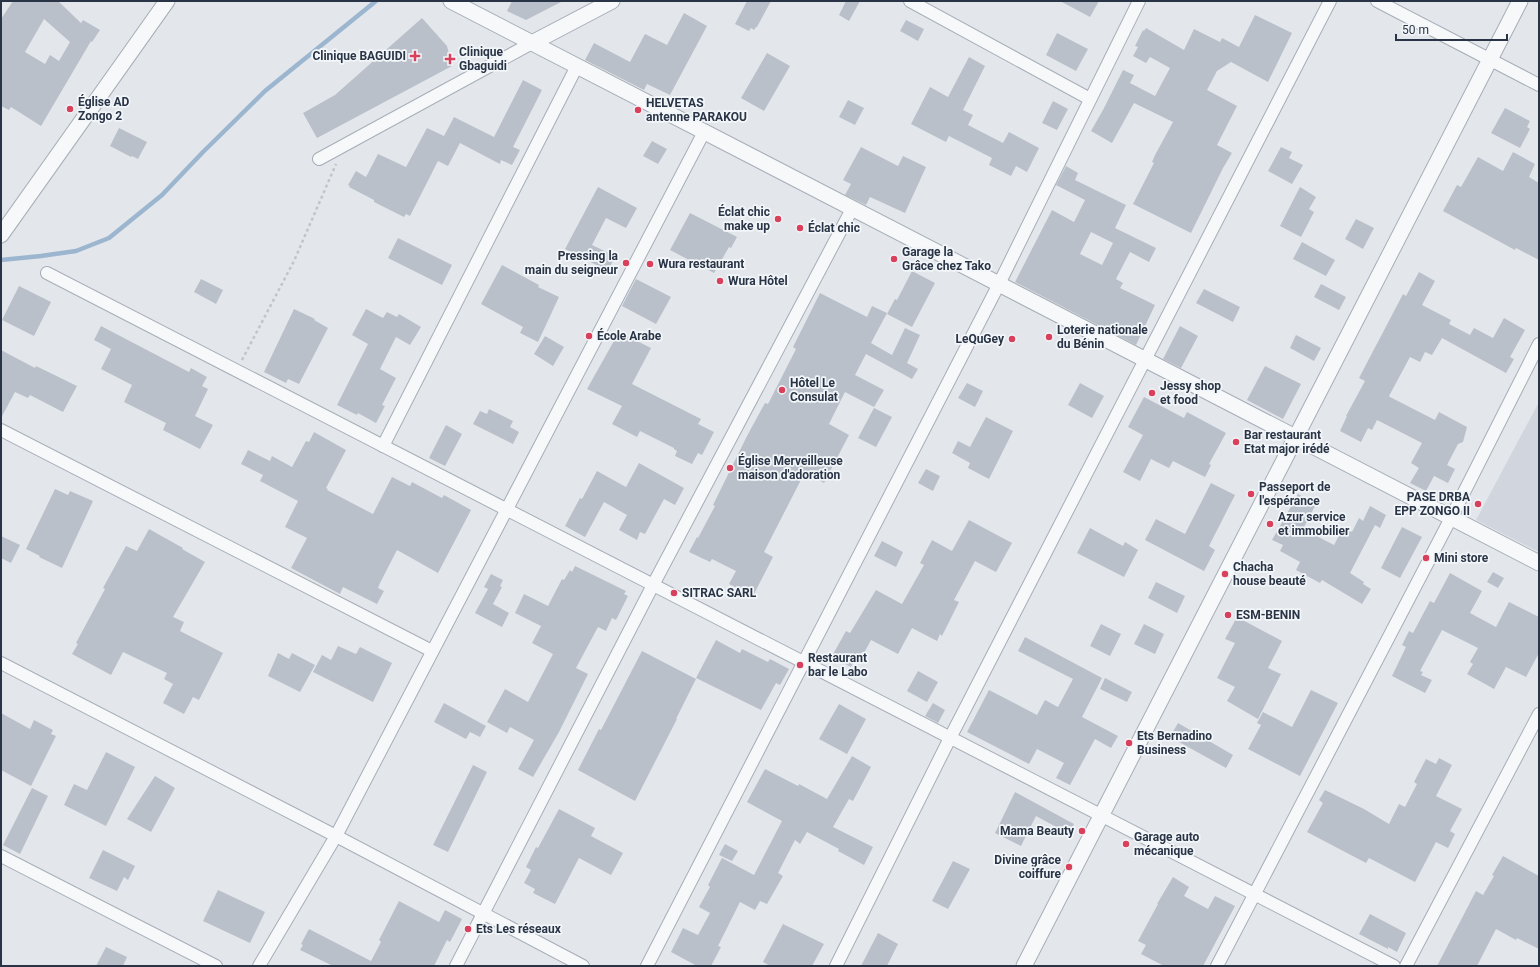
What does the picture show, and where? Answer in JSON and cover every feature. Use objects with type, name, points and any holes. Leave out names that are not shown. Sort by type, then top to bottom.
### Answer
[{"type":"street","points":[[1,235],[167,1]]},
{"type":"street","points":[[450,1],[1539,563]]},
{"type":"street","points":[[319,159],[612,1]]},
{"type":"street","points":[[910,1],[1090,99]]},
{"type":"street","points":[[647,966],[999,284],[1139,1]]},
{"type":"street","points":[[836,966],[950,738],[1330,1]]},
{"type":"street","points":[[1377,1],[1539,85]]},
{"type":"street","points":[[1024,966],[1520,1]]},
{"type":"street","points":[[383,446],[577,66]]},
{"type":"street","points":[[259,966],[336,836],[704,132]]},
{"type":"street","points":[[456,966],[653,585],[852,209]]},
{"type":"street","points":[[47,273],[1394,966]]},
{"type":"street","points":[[1217,966],[1451,518],[1539,344]]},
{"type":"street","points":[[1,430],[432,651]]},
{"type":"street","points":[[1,663],[584,966]]},
{"type":"street","points":[[1406,966],[1539,714]]},
{"type":"street","points":[[1,856],[216,966]]},
{"type":"path","points":[[236,371],[294,262],[344,145]]},
{"type":"shaded area","points":[[1539,402],[1539,552],[1476,520]]},
{"type":"building","points":[[13,1],[58,1],[81,23],[83,20],[100,30],[92,42],[91,41],[41,126],[11,107],[9,110],[1,106],[1,19]],"holes":[[[44,19],[70,42],[59,61],[50,55],[45,64],[25,52]]]},
{"type":"building","points":[[512,1],[563,1],[526,20],[507,11]]},
{"type":"building","points":[[747,1],[771,1],[757,27],[754,30],[751,28],[749,31],[735,24]]},
{"type":"building","points":[[846,1],[860,1],[849,21],[839,15]]},
{"type":"building","points":[[1060,1],[1099,1],[1090,17]]},
{"type":"building","points":[[684,13],[707,26],[670,95],[647,84],[644,90],[585,60],[594,43],[630,62],[645,34],[667,45]]},
{"type":"building","points":[[1255,15],[1292,33],[1268,82],[1231,62],[1217,71],[1207,90],[1237,106],[1217,145],[1232,153],[1191,233],[1133,204],[1154,163],[1152,162],[1155,155],[1173,122],[1134,103],[1112,143],[1091,131],[1123,70],[1134,75],[1130,83],[1155,96],[1170,68],[1150,57],[1146,63],[1133,56],[1138,47],[1135,46],[1143,30],[1144,31],[1146,28],[1184,50],[1194,29],[1220,42],[1222,38],[1239,47]]},
{"type":"building","points":[[422,18],[447,46],[452,66],[317,138],[303,113],[335,95]]},
{"type":"building","points":[[906,20],[924,29],[918,41],[900,31]]},
{"type":"building","points":[[1057,33],[1088,49],[1076,71],[1046,55]]},
{"type":"building","points":[[767,53],[790,66],[764,111],[741,98]]},
{"type":"building","points":[[969,57],[985,66],[963,110],[973,115],[968,125],[1003,143],[1009,132],[1039,148],[1027,172],[1016,166],[1011,176],[989,165],[992,158],[949,136],[946,142],[911,124],[930,87],[948,97]]},
{"type":"building","points":[[523,80],[542,90],[513,147],[520,150],[512,165],[501,160],[500,164],[460,143],[448,166],[438,161],[410,216],[406,214],[404,217],[349,187],[350,186],[348,185],[356,171],[366,177],[378,154],[406,167],[427,128],[444,136],[454,117],[494,137]]},
{"type":"building","points":[[848,100],[864,108],[855,125],[839,117]]},
{"type":"building","points":[[1053,101],[1068,109],[1057,130],[1042,123]]},
{"type":"building","points":[[1505,108],[1530,121],[1527,127],[1530,129],[1520,148],[1491,133]]},
{"type":"building","points":[[119,128],[147,142],[138,159],[110,146]]},
{"type":"building","points":[[652,141],[667,149],[658,164],[643,156]]},
{"type":"building","points":[[861,147],[898,166],[903,156],[926,167],[905,213],[870,197],[866,205],[845,195],[851,184],[843,180]]},
{"type":"building","points":[[1281,147],[1292,152],[1289,158],[1303,165],[1292,184],[1268,171]]},
{"type":"building","points":[[1513,152],[1535,164],[1529,177],[1539,183],[1539,260],[1516,248],[1515,250],[1443,211],[1457,185],[1461,187],[1478,157],[1503,171]]},
{"type":"building","points":[[1066,166],[1078,173],[1075,180],[1126,205],[1115,228],[1156,248],[1149,262],[1130,252],[1116,279],[1123,283],[1120,288],[1155,305],[1136,345],[1015,282],[1052,210],[1074,222],[1085,200],[1056,185]],"holes":[[[1091,232],[1113,243],[1102,265],[1080,254]]]},
{"type":"building","points":[[598,187],[637,208],[626,228],[606,218],[592,245],[615,256],[608,271],[565,249]]},
{"type":"building","points":[[1300,187],[1316,197],[1309,209],[1314,212],[1301,237],[1280,226]]},
{"type":"building","points":[[690,213],[737,237],[731,248],[729,247],[714,273],[670,250]]},
{"type":"building","points":[[1356,219],[1374,228],[1363,249],[1345,239]]},
{"type":"building","points":[[398,238],[452,265],[442,285],[388,258]]},
{"type":"building","points":[[1302,242],[1335,260],[1326,276],[1293,259]]},
{"type":"building","points":[[502,265],[539,285],[538,287],[559,297],[538,342],[520,333],[523,327],[481,304]]},
{"type":"building","points":[[912,271],[935,283],[912,327],[887,314],[895,299],[897,300]]},
{"type":"building","points":[[1419,272],[1435,281],[1422,305],[1451,320],[1449,324],[1470,335],[1474,328],[1493,338],[1504,318],[1525,330],[1510,357],[1514,359],[1506,373],[1442,338],[1432,355],[1425,352],[1420,362],[1410,357],[1389,396],[1435,420],[1439,412],[1467,427],[1463,442],[1458,444],[1447,465],[1455,469],[1448,483],[1434,476],[1426,491],[1410,483],[1419,468],[1411,463],[1422,443],[1377,420],[1372,430],[1368,428],[1361,442],[1340,431],[1346,416],[1365,381],[1359,378],[1403,294],[1406,296]]},
{"type":"building","points":[[201,279],[223,290],[216,304],[194,292]]},
{"type":"building","points":[[636,279],[671,297],[656,324],[622,306]]},
{"type":"building","points":[[1321,284],[1346,297],[1339,310],[1314,297]]},
{"type":"building","points":[[19,286],[51,302],[34,336],[2,320]]},
{"type":"building","points":[[1204,289],[1240,307],[1233,322],[1196,303]]},
{"type":"building","points":[[820,293],[867,317],[872,306],[887,313],[871,343],[892,355],[905,328],[920,335],[907,363],[918,369],[912,379],[866,354],[855,375],[884,390],[874,407],[845,392],[829,424],[849,435],[824,483],[805,472],[764,552],[773,557],[753,596],[729,584],[736,571],[712,559],[710,562],[689,552],[715,506],[713,505],[747,436],[765,403],[768,404],[796,349],[793,347]]},
{"type":"building","points":[[294,309],[315,319],[314,320],[328,328],[299,384],[288,379],[286,383],[264,372]]},
{"type":"building","points":[[366,309],[383,318],[387,312],[397,317],[399,314],[421,327],[410,345],[396,337],[380,369],[396,378],[382,405],[385,406],[376,423],[358,413],[357,415],[337,405],[368,344],[352,335]]},
{"type":"building","points":[[101,326],[189,372],[191,368],[207,377],[202,386],[208,389],[195,416],[213,425],[200,449],[163,430],[166,423],[124,402],[132,385],[101,369],[111,349],[94,340]]},
{"type":"building","points":[[1180,326],[1198,336],[1181,368],[1163,359]]},
{"type":"building","points":[[619,332],[651,348],[632,384],[701,419],[698,424],[714,432],[702,455],[698,453],[692,464],[675,456],[677,451],[674,448],[640,431],[637,437],[612,424],[622,406],[587,389]]},
{"type":"building","points":[[1296,335],[1321,348],[1314,361],[1290,348]]},
{"type":"building","points":[[545,336],[564,347],[553,366],[534,354]]},
{"type":"building","points":[[1,350],[35,368],[36,366],[77,386],[63,412],[30,395],[28,398],[15,392],[1,418]]},
{"type":"building","points":[[1265,366],[1301,384],[1283,419],[1247,400]]},
{"type":"building","points":[[967,383],[983,391],[975,407],[958,398]]},
{"type":"building","points":[[1080,383],[1104,396],[1092,418],[1068,405]]},
{"type":"building","points":[[1144,397],[1184,418],[1187,412],[1226,433],[1209,464],[1211,465],[1205,477],[1173,461],[1169,468],[1151,459],[1140,481],[1123,472],[1143,435],[1128,427]]},
{"type":"building","points":[[874,408],[892,417],[876,447],[858,438]]},
{"type":"building","points":[[489,409],[513,421],[510,427],[519,432],[513,444],[473,424],[480,411],[487,414]]},
{"type":"building","points":[[986,417],[1013,431],[989,479],[968,468],[970,463],[952,453],[958,441],[970,447]]},
{"type":"building","points":[[446,425],[462,434],[445,466],[429,458]]},
{"type":"building","points":[[314,432],[346,450],[326,488],[328,489],[327,490],[373,514],[392,477],[410,486],[412,482],[442,498],[444,495],[471,510],[438,573],[397,550],[378,588],[384,591],[377,604],[343,587],[340,594],[291,568],[307,538],[285,527],[298,501],[260,481],[263,475],[241,464],[248,450],[270,461],[272,456],[292,467],[306,441],[309,442]]},
{"type":"building","points":[[639,463],[684,488],[675,505],[664,499],[645,534],[640,532],[637,540],[619,530],[627,515],[604,502],[585,537],[565,526],[597,471],[626,487]]},
{"type":"building","points":[[926,469],[940,476],[933,491],[918,483]]},
{"type":"building","points":[[1211,483],[1235,495],[1209,546],[1215,550],[1204,571],[1145,540],[1156,519],[1185,534]]},
{"type":"building","points":[[55,489],[68,495],[70,491],[93,501],[62,568],[26,549]]},
{"type":"building","points":[[1298,494],[1316,504],[1303,529],[1334,545],[1343,528],[1352,532],[1359,518],[1363,521],[1370,506],[1386,515],[1380,528],[1375,525],[1350,573],[1364,582],[1363,584],[1371,589],[1362,604],[1322,580],[1320,583],[1296,570],[1300,562],[1280,551],[1283,545],[1272,540]]},
{"type":"building","points":[[969,520],[1012,543],[996,572],[975,561],[954,600],[959,602],[942,636],[940,634],[937,641],[912,628],[898,654],[871,640],[864,653],[862,652],[859,658],[856,657],[851,667],[832,656],[846,631],[850,633],[876,590],[902,604],[924,565],[920,563],[932,540],[952,551]]},
{"type":"building","points":[[1402,527],[1422,537],[1400,578],[1381,568]]},
{"type":"building","points":[[1090,528],[1123,546],[1125,542],[1138,550],[1124,577],[1077,553]]},
{"type":"building","points":[[149,529],[205,562],[173,617],[184,622],[180,631],[223,653],[199,700],[193,697],[184,714],[163,703],[173,684],[164,679],[167,673],[123,652],[111,675],[72,654],[78,644],[76,643],[105,589],[103,588],[126,546],[137,551]]},
{"type":"building","points":[[1,536],[20,545],[11,563],[1,558]]},
{"type":"building","points":[[882,541],[903,552],[896,567],[874,556]]},
{"type":"building","points":[[575,566],[626,591],[624,594],[628,596],[616,620],[612,618],[606,631],[598,627],[576,668],[588,674],[559,732],[533,777],[518,769],[534,740],[510,727],[507,733],[487,722],[505,689],[528,702],[553,654],[532,643],[541,626],[515,613],[524,594],[548,606],[562,579],[564,580],[570,570],[572,572]]},
{"type":"building","points":[[1493,572],[1504,578],[1498,588],[1487,582]]},
{"type":"building","points":[[1450,573],[1482,591],[1470,613],[1496,627],[1509,602],[1539,617],[1539,653],[1526,677],[1506,667],[1494,689],[1467,674],[1473,664],[1470,662],[1478,648],[1442,630],[1420,671],[1423,672],[1421,675],[1432,680],[1425,693],[1392,676],[1406,647],[1402,645],[1409,631],[1413,633],[1430,601],[1434,603]]},
{"type":"building","points":[[491,574],[503,580],[500,586],[502,587],[493,604],[509,613],[502,627],[475,613],[488,589],[484,587]]},
{"type":"building","points":[[1156,582],[1185,596],[1177,613],[1148,598]]},
{"type":"building","points":[[1237,617],[1282,641],[1268,668],[1281,674],[1258,719],[1227,701],[1235,687],[1217,678],[1235,643],[1225,639]]},
{"type":"building","points":[[1101,624],[1121,634],[1110,656],[1090,646]]},
{"type":"building","points":[[1144,624],[1164,634],[1155,654],[1134,644]]},
{"type":"building","points":[[1025,637],[1102,678],[1082,717],[1118,736],[1111,748],[1095,739],[1070,785],[1056,778],[1064,763],[1037,749],[1029,764],[967,732],[989,690],[1037,715],[1045,700],[1058,707],[1073,679],[1018,651]]},
{"type":"building","points":[[716,640],[740,653],[742,649],[768,662],[770,659],[789,669],[780,685],[776,683],[761,710],[696,678]]},
{"type":"building","points":[[338,646],[356,654],[360,647],[392,663],[373,702],[313,672],[322,655],[331,660]]},
{"type":"building","points":[[642,651],[696,679],[635,801],[578,770],[599,729],[601,730]]},
{"type":"building","points":[[278,653],[289,659],[292,653],[315,665],[300,692],[268,676]]},
{"type":"building","points":[[918,671],[938,682],[927,702],[907,691]]},
{"type":"building","points":[[1105,678],[1132,692],[1127,702],[1100,689]]},
{"type":"building","points":[[1311,690],[1338,703],[1300,776],[1248,749],[1261,725],[1257,723],[1263,712],[1292,727]]},
{"type":"building","points":[[444,703],[486,726],[480,737],[470,732],[466,739],[434,722]]},
{"type":"building","points":[[933,703],[945,710],[938,723],[925,716]]},
{"type":"building","points":[[839,704],[866,719],[847,754],[819,739]]},
{"type":"building","points":[[1,713],[30,729],[34,720],[53,730],[51,734],[56,736],[31,786],[1,770]]},
{"type":"building","points":[[1178,723],[1233,755],[1226,768],[1170,737]]},
{"type":"building","points":[[106,752],[135,767],[106,826],[64,805],[74,784],[87,790]]},
{"type":"building","points":[[852,756],[871,767],[853,801],[849,799],[833,827],[873,847],[864,865],[838,851],[839,849],[807,832],[800,844],[795,840],[778,873],[783,876],[767,904],[760,901],[755,910],[740,902],[718,946],[721,947],[711,966],[697,966],[671,952],[683,928],[698,935],[710,913],[699,907],[710,887],[708,885],[722,858],[754,875],[782,821],[747,802],[765,769],[798,786],[799,784],[827,799]]},
{"type":"building","points":[[1439,758],[1452,765],[1436,796],[1462,809],[1450,831],[1455,834],[1448,848],[1436,842],[1415,882],[1369,858],[1366,863],[1307,832],[1323,803],[1319,800],[1325,790],[1364,809],[1389,824],[1399,804],[1405,807],[1417,784],[1414,782],[1426,759],[1436,764]]},
{"type":"building","points":[[473,765],[487,772],[448,852],[433,845]]},
{"type":"building","points":[[155,776],[175,788],[151,832],[127,819]]},
{"type":"building","points":[[32,788],[48,796],[20,854],[3,845]]},
{"type":"building","points":[[1015,792],[1074,824],[1069,834],[1036,816],[1021,846],[995,833]]},
{"type":"building","points":[[559,809],[595,828],[591,836],[623,853],[611,875],[579,858],[555,904],[533,893],[535,889],[524,883],[531,870],[526,867]]},
{"type":"building","points":[[725,844],[738,851],[732,861],[719,855]]},
{"type":"building","points":[[103,850],[135,866],[128,880],[124,877],[117,891],[89,878]]},
{"type":"building","points":[[1503,856],[1539,876],[1539,949],[1517,938],[1516,940],[1496,929],[1477,966],[1437,966],[1476,891],[1483,895]]},
{"type":"building","points":[[953,861],[970,869],[948,909],[932,901]]},
{"type":"building","points":[[1173,877],[1189,887],[1184,896],[1208,909],[1215,896],[1235,906],[1203,966],[1164,966],[1141,954],[1146,945],[1138,941]]},
{"type":"building","points":[[218,890],[265,912],[250,943],[203,921]]},
{"type":"building","points":[[399,901],[439,922],[445,910],[462,919],[450,942],[447,940],[434,966],[333,966],[300,950],[303,945],[301,944],[309,929],[371,961],[381,942],[379,940]]},
{"type":"building","points":[[1370,914],[1406,933],[1397,952],[1359,934]]},
{"type":"building","points":[[783,924],[824,944],[812,966],[770,966],[763,962]]},
{"type":"building","points":[[878,933],[898,944],[887,966],[861,966]]},
{"type":"building","points":[[106,947],[127,957],[123,966],[96,966]]},
{"type":"waterway","points":[[1,260],[76,251],[109,238],[162,195],[265,91],[376,1]]},
{"type":"place","name":"Clinique BAGUIDI","points":[[415,56]]},
{"type":"place","name":"Clinique Gbaguidi","points":[[450,59]]},
{"type":"place","name":"Église AD Zongo 2","points":[[70,109]]},
{"type":"place","name":"HELVETAS antenne PARAKOU","points":[[638,110]]},
{"type":"place","name":"Éclat chic make up","points":[[778,219]]},
{"type":"place","name":"Éclat chic","points":[[800,228]]},
{"type":"place","name":"Garage la Grâce chez Tako","points":[[894,259]]},
{"type":"place","name":"Pressing la main du seigneur","points":[[626,263]]},
{"type":"place","name":"Wura restaurant","points":[[650,264]]},
{"type":"place","name":"Wura Hôtel","points":[[720,281]]},
{"type":"place","name":"École Arabe","points":[[589,336]]},
{"type":"place","name":"Loterie nationale du Bénin","points":[[1049,337]]},
{"type":"place","name":"LeQuGey","points":[[1012,339]]},
{"type":"place","name":"Hôtel Le Consulat","points":[[782,390]]},
{"type":"place","name":"Jessy shop et food","points":[[1152,393]]},
{"type":"place","name":"Bar restaurant Etat major irédé","points":[[1236,442]]},
{"type":"place","name":"Église Merveilleuse maison d'adoration","points":[[730,468]]},
{"type":"place","name":"Passeport de l'espérance","points":[[1251,494]]},
{"type":"place","name":"PASE DRBA EPP ZONGO II","points":[[1478,504]]},
{"type":"place","name":"Azur service et immobilier","points":[[1270,524]]},
{"type":"place","name":"Mini store","points":[[1426,558]]},
{"type":"place","name":"Chacha house beauté","points":[[1225,574]]},
{"type":"place","name":"SITRAC SARL","points":[[674,593]]},
{"type":"place","name":"ESM-BENIN","points":[[1228,615]]},
{"type":"place","name":"Restaurant bar le Labo","points":[[800,665]]},
{"type":"place","name":"Ets Bernadino Business","points":[[1129,743]]},
{"type":"place","name":"Mama Beauty","points":[[1082,831]]},
{"type":"place","name":"Garage auto mécanique","points":[[1126,844]]},
{"type":"place","name":"Divine grâce coiffure","points":[[1069,867]]},
{"type":"place","name":"Ets Les réseaux","points":[[468,929]]}]
